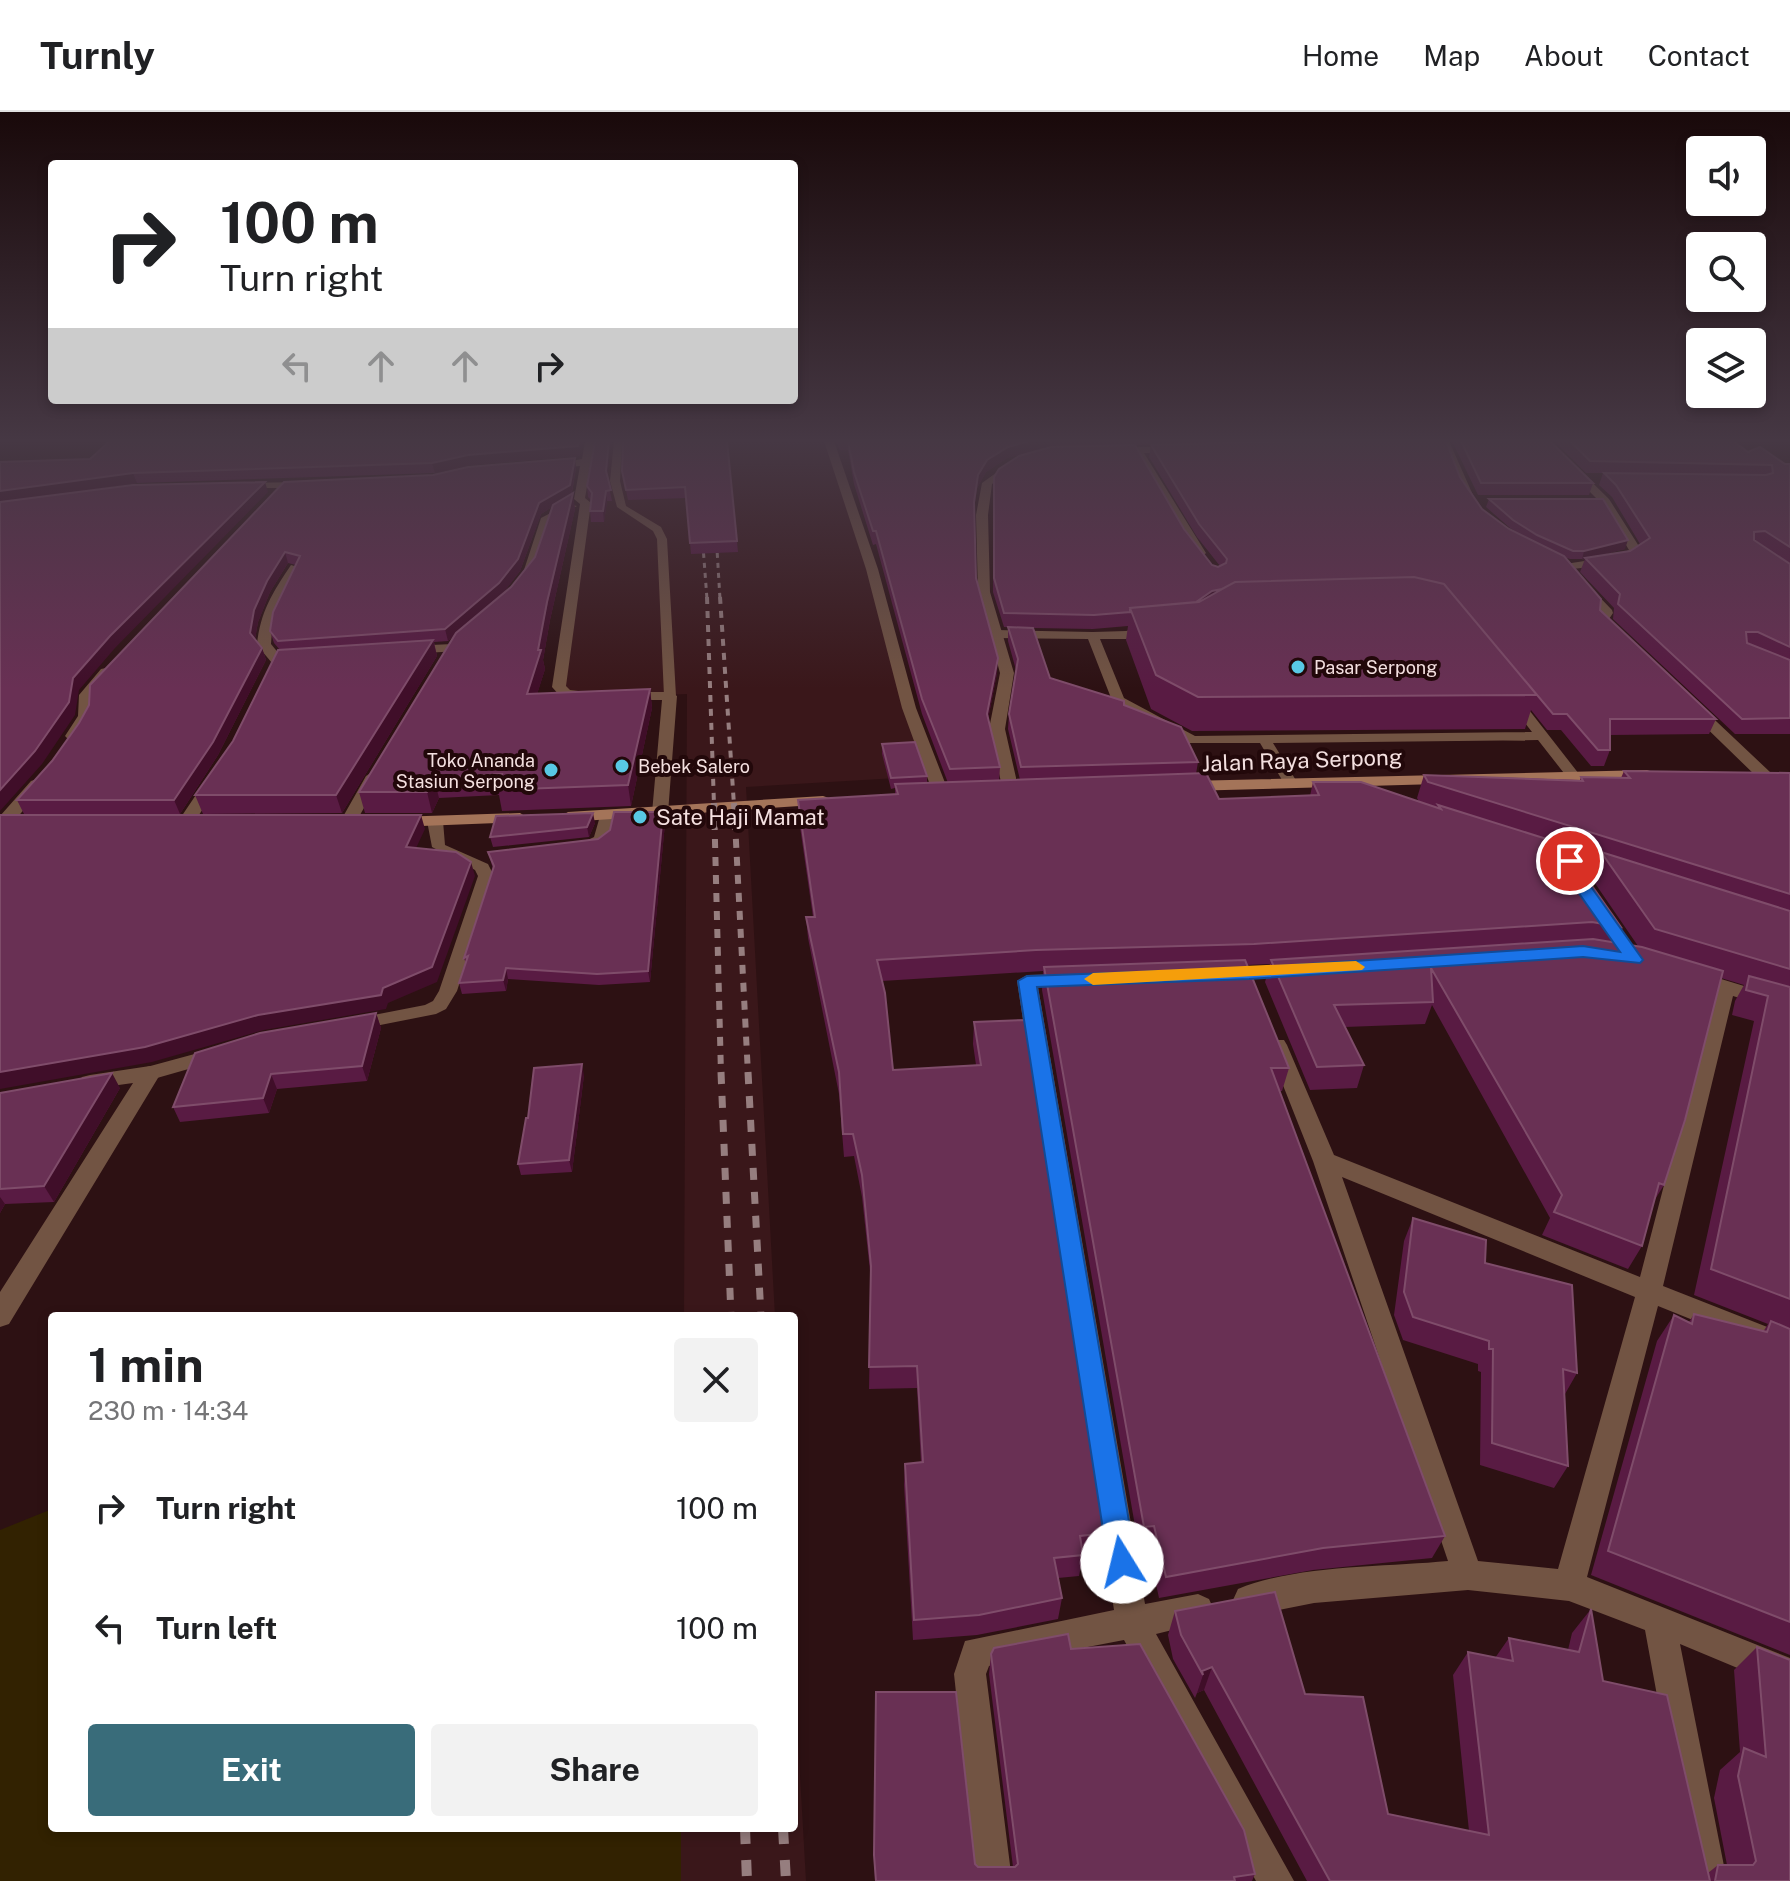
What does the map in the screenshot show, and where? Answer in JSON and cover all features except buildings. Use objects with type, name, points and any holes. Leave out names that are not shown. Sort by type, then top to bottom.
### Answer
[{"type":"main road","name":"Jalan Raya Serpong","points":[[1166,786],[1572,774],[1668,775]]},
{"type":"main road","points":[[1732,775],[1773,778]]},
{"type":"main road","points":[[341,822],[607,816],[845,799]]},
{"type":"street","points":[[515,591],[529,573],[545,524]]},
{"type":"street","points":[[583,524],[559,687],[566,694],[670,696],[660,813]]},
{"type":"street","points":[[857,524],[909,708],[940,793]]},
{"type":"street","points":[[982,524],[984,592],[1007,673],[997,729],[1012,791]]},
{"type":"street","points":[[1180,524],[1208,563]]},
{"type":"street","points":[[1619,524],[1636,552],[1620,559],[1562,564],[1607,613],[1602,619],[1623,640]]},
{"type":"street","points":[[279,664],[264,645],[265,616],[267,608],[295,568]]},
{"type":"street","points":[[391,651],[458,644],[440,668]]},
{"type":"street","points":[[66,746],[85,716],[86,695],[113,663]]},
{"type":"street","points":[[1688,702],[1773,778]]},
{"type":"street","points":[[341,822],[386,755]]},
{"type":"street","points":[[8,822],[50,769]]},
{"type":"street","points":[[185,823],[220,770]]},
{"type":"street","points":[[1341,781],[1381,799]]},
{"type":"street","points":[[1530,848],[1643,884]]},
{"type":"street","points":[[1570,861],[1579,882]]},
{"type":"street","points":[[1201,975],[1252,981],[1312,969]]},
{"type":"street","points":[[1680,973],[1790,1007]]},
{"type":"street","points":[[1091,979],[1027,981],[1132,1623],[1276,1881]]},
{"type":"street","points":[[1569,1586],[1649,1291],[1726,986]]},
{"type":"street","points":[[1272,1031],[1325,1161],[1468,1575]]},
{"type":"street","points":[[72,1085],[150,1073]]},
{"type":"street","points":[[0,1316],[150,1073]]},
{"type":"street","points":[[1325,1161],[1790,1348]]},
{"type":"street","points":[[994,1881],[970,1674],[976,1652],[1314,1588],[1468,1575],[1569,1586],[1659,1619],[1790,1674]]},
{"type":"street","points":[[1659,1619],[1709,1881]]},
{"type":"lane","points":[[648,524],[657,529],[662,539],[670,696]]},
{"type":"lane","points":[[996,634],[1093,636],[1168,628]]},
{"type":"lane","points":[[1093,636],[1118,700],[1192,740],[1543,736]]},
{"type":"lane","points":[[1506,690],[1572,774]]},
{"type":"lane","points":[[1265,741],[1290,782]]},
{"type":"lane","points":[[569,848],[601,840],[607,816]]},
{"type":"lane","points":[[343,1026],[421,1012],[440,1005],[448,991],[486,876],[482,867],[437,844],[435,821]]},
{"type":"lane","points":[[462,858],[493,855]]},
{"type":"lane","points":[[150,1073],[237,1047]]},
{"type":"shaded area","points":[[581,524],[854,524],[931,776],[746,787],[775,1312],[684,1312],[687,694],[554,700]]},
{"type":"shaded area","points":[[48,1511],[48,1832],[681,1832],[681,1881],[0,1881],[0,1530]]},
{"type":"shaded area","points":[[798,1740],[806,1881],[681,1881],[681,1832],[798,1832]]},
{"type":"railway","points":[[702,533],[707,599]]},
{"type":"railway","points":[[716,533],[720,599]]},
{"type":"railway","points":[[707,597],[714,805]]},
{"type":"railway","points":[[720,597],[734,805]]},
{"type":"railway","points":[[714,803],[721,1074]]},
{"type":"railway","points":[[734,803],[748,1074]]},
{"type":"railway","points":[[721,1072],[731,1312]]},
{"type":"railway","points":[[748,1072],[761,1312]]},
{"type":"railway","points":[[745,1832],[747,1881]]},
{"type":"railway","points":[[783,1832],[786,1881]]},
{"type":"slow traffic","points":[[1093,979],[1356,967]]},
{"type":"place","name":"Pasar Serpong","points":[[1298,667]]},
{"type":"place","name":"Bebek Salero","points":[[622,766]]},
{"type":"place","name":"Toko Ananda Stasiun Serpong","points":[[551,770]]},
{"type":"place","name":"Sate Haji Mamat","points":[[640,817]]},
{"type":"route","points":[[1122,1562],[1027,981],[1249,974],[1583,952],[1634,960],[1579,882],[1570,861]]}]
